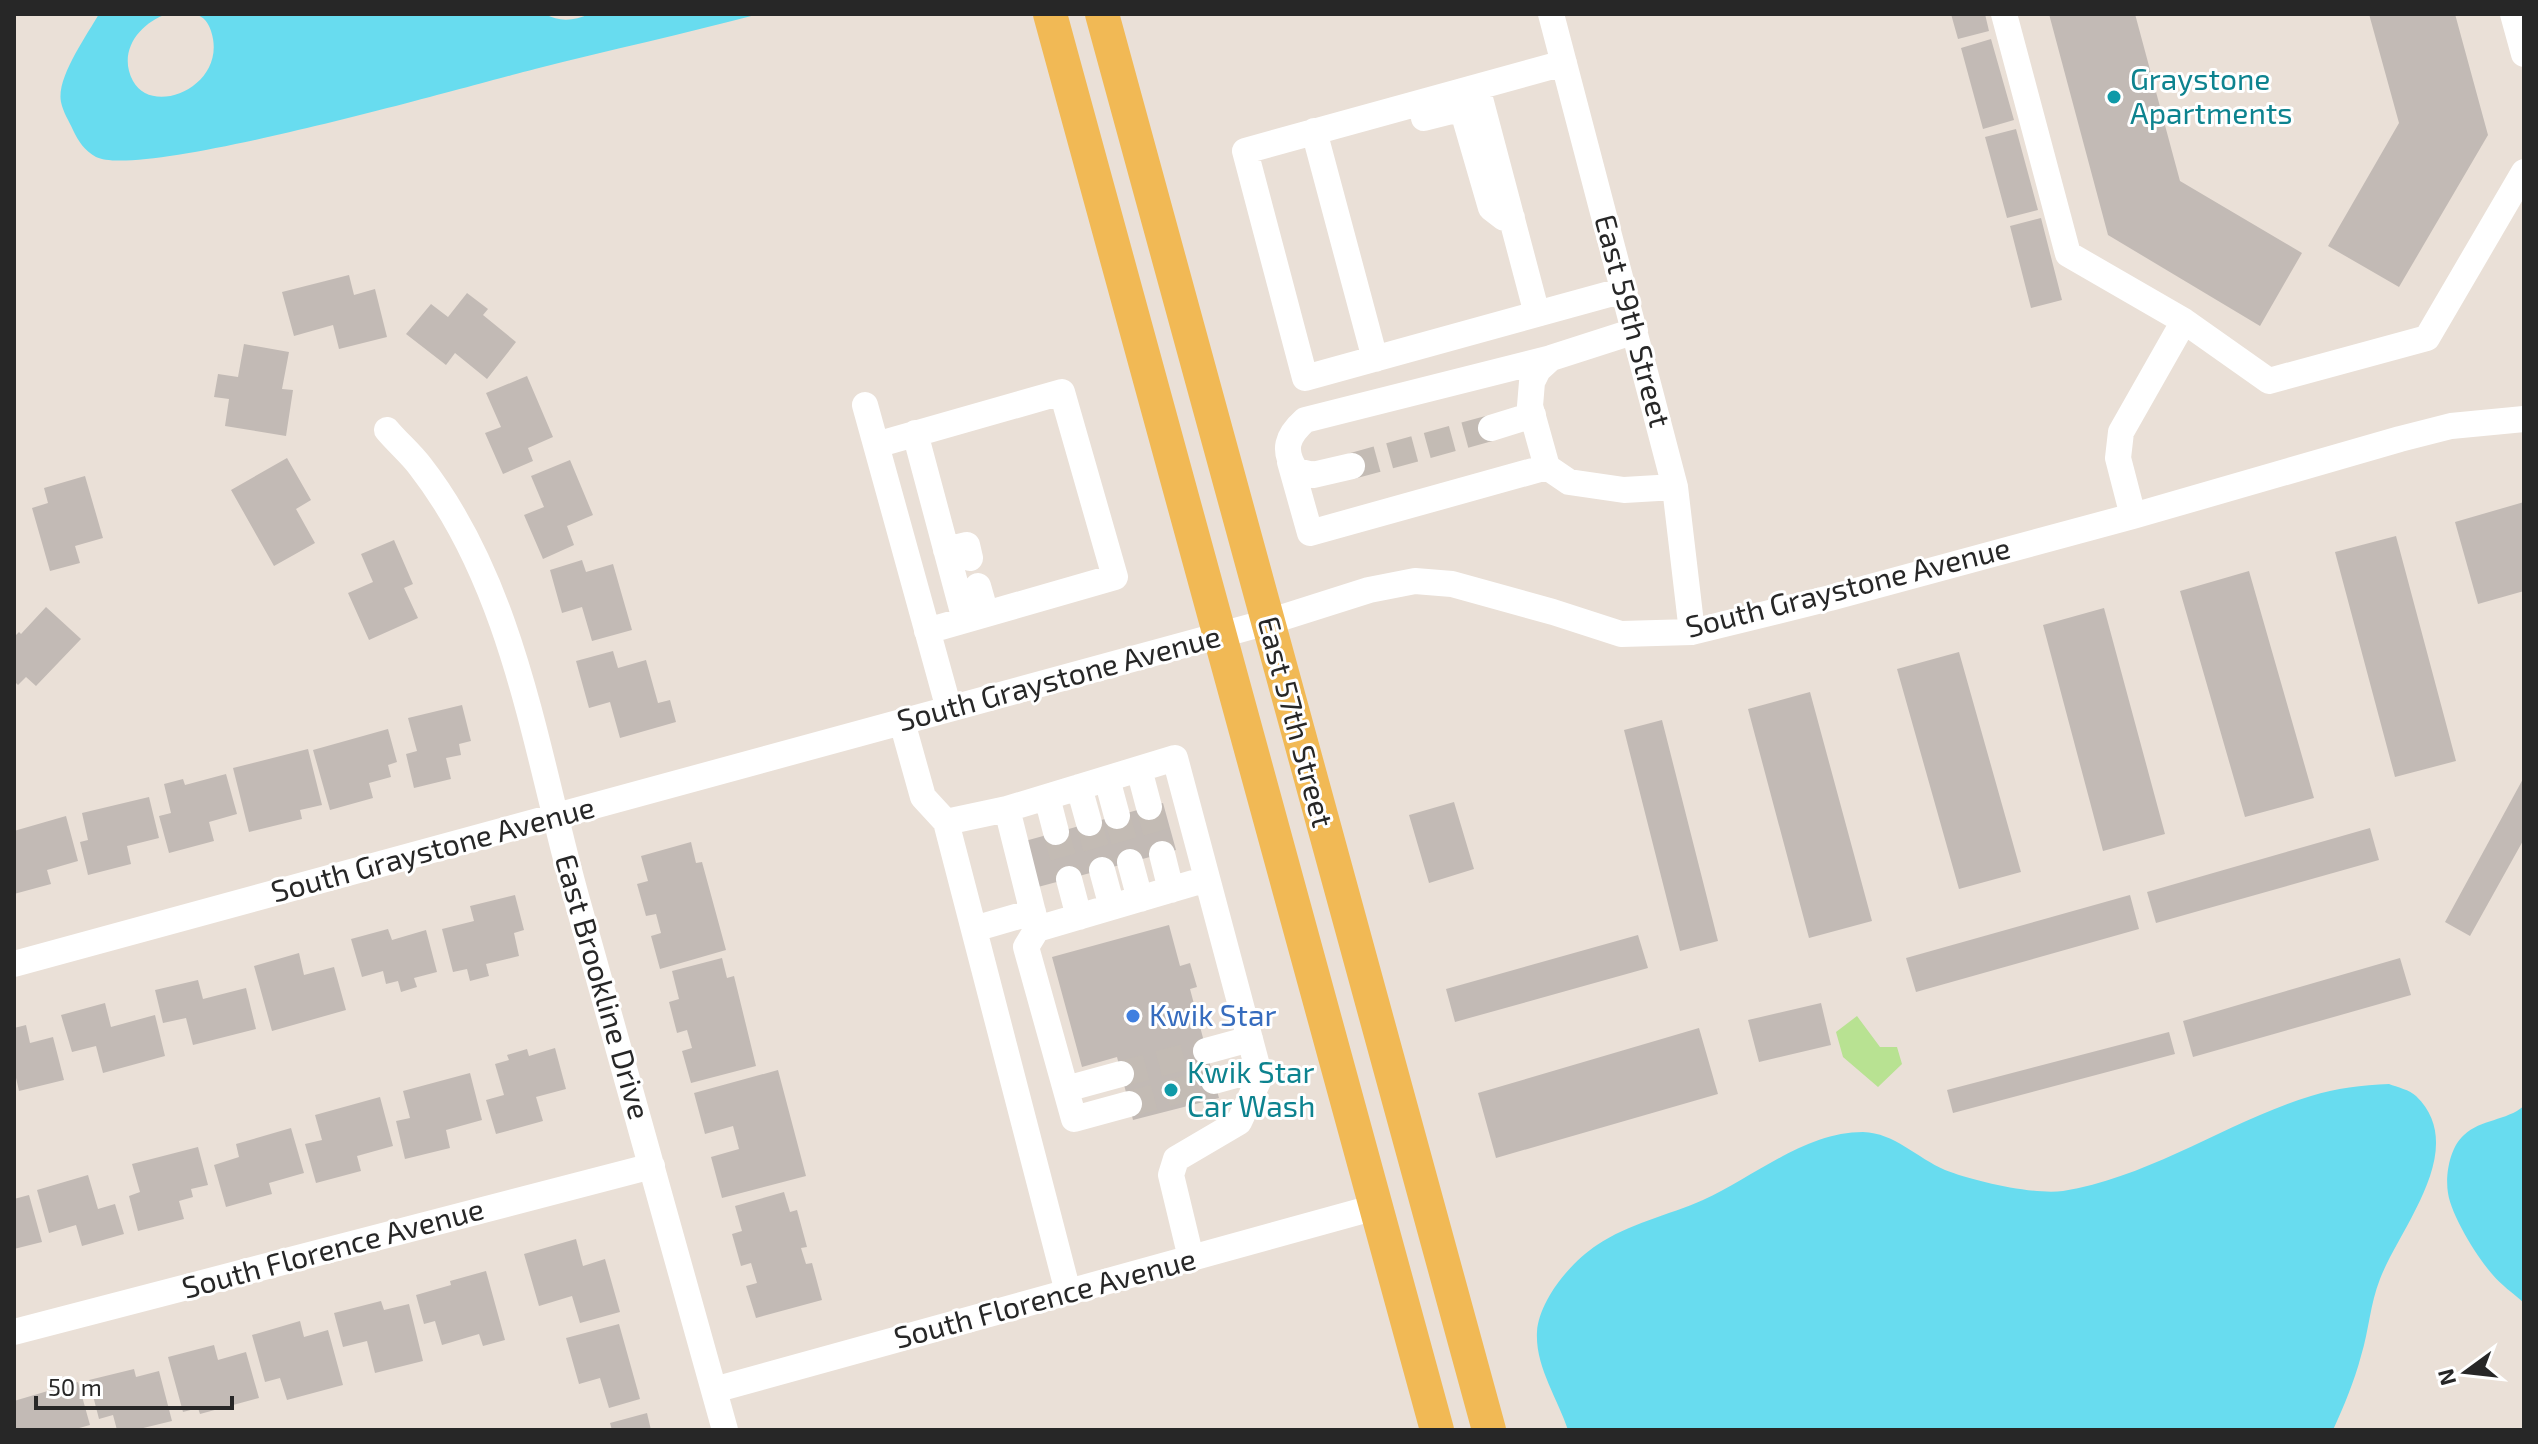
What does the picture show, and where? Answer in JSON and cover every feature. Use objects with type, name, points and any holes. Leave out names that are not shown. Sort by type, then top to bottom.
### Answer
[{"type":"main road","name":"East 57th Street","points":[[1050,14],[1437,1430]]},
{"type":"main road","name":"East 57th Street","points":[[1102,14],[1489,1430]]},
{"type":"street","name":"East 59th Street","points":[[1551,14],[1675,487],[1692,632]]},
{"type":"street","points":[[2004,14],[2068,254],[2184,321],[2269,381],[2427,338],[2524,172]]},
{"type":"street","points":[[2513,14],[2524,54]]},
{"type":"street","points":[[1564,63],[1245,151],[1305,378],[1536,307],[1624,290]]},
{"type":"street","points":[[1477,87],[1536,307]]},
{"type":"street","points":[[1317,131],[1339,140],[1456,110],[1464,115],[1491,208],[1504,218],[1512,218]]},
{"type":"street","points":[[1317,131],[1380,357]]},
{"type":"street","points":[[2133,516],[2118,458],[2121,432],[2184,321]]},
{"type":"street","points":[[1547,467],[1310,533],[1287,443],[1290,435],[1305,420],[1551,358],[1635,331]]},
{"type":"street","points":[[1551,358],[1538,370],[1532,382],[1530,406],[1547,467],[1569,482],[1624,490],[1675,487]]},
{"type":"street","points":[[876,445],[1062,392],[1115,577],[927,631]]},
{"type":"street","points":[[865,405],[949,709]]},
{"type":"street","points":[[1491,428],[1533,415]]},
{"type":"street","name":"South Graystone Avenue","points":[[14,964],[1268,622],[1369,590],[1415,581],[1452,584],[1621,634],[1692,632],[2133,516],[2438,429],[2524,419]]},
{"type":"street","name":"East Brookline Drive","points":[[387,430],[419,465],[454,516],[494,600],[516,657],[554,818],[725,1430]]},
{"type":"street","points":[[915,433],[958,554],[976,617]]},
{"type":"street","points":[[1290,462],[1296,471],[1305,475],[1352,466]]},
{"type":"street","points":[[976,617],[978,586]]},
{"type":"street","points":[[902,722],[923,797],[946,822],[1068,1292]]},
{"type":"street","points":[[946,822],[1007,809],[1175,758],[1260,1077],[1239,1122],[1176,1159],[1171,1175],[1191,1258]]},
{"type":"street","points":[[1139,769],[1149,807]]},
{"type":"street","points":[[1107,779],[1117,816]]},
{"type":"street","points":[[1079,787],[1089,823]]},
{"type":"street","points":[[1047,797],[1056,832]]},
{"type":"street","points":[[1007,809],[1035,921],[1026,947],[1074,1119],[1129,1104]]},
{"type":"street","points":[[1162,854],[1171,890]]},
{"type":"street","points":[[1130,862],[1140,899]]},
{"type":"street","points":[[1102,870],[1112,907]]},
{"type":"street","points":[[1069,879],[1079,917]]},
{"type":"street","points":[[974,929],[1079,917],[1207,879]]},
{"type":"street","points":[[1206,1051],[1250,1039]]},
{"type":"street","points":[[1214,1081],[1258,1069]]},
{"type":"street","points":[[1066,1089],[1121,1074]]},
{"type":"street","name":"South Florence Avenue","points":[[14,1332],[652,1166]]},
{"type":"street","name":"South Florence Avenue","points":[[714,1390],[1376,1207]]},
{"type":"green space","points":[[1857,1016],[1880,1047],[1897,1047],[1902,1064],[1878,1087],[1843,1057],[1836,1032]]},
{"type":"water","points":[[99,14],[167,14],[140,31],[128,59],[133,81],[143,92],[171,96],[200,80],[209,67],[214,50],[208,25],[195,14],[545,14],[567,20],[589,14],[759,14],[308,128],[237,144],[125,161],[96,157],[88,152],[75,134],[61,102],[63,81],[68,69]]},
{"type":"water","points":[[2389,1084],[2416,1096],[2431,1117],[2436,1139],[2434,1163],[2426,1188],[2380,1279],[2358,1366],[2333,1430],[1568,1430],[1543,1370],[1537,1345],[1539,1320],[1558,1283],[1587,1252],[1622,1231],[1703,1200],[1780,1157],[1821,1139],[1842,1134],[1875,1133],[1957,1174],[2020,1189],[2063,1191],[2127,1174],[2311,1096],[2349,1087]]},
{"type":"water","points":[[2524,1106],[2524,1303],[2496,1278],[2472,1247],[2454,1213],[2447,1186],[2452,1154],[2459,1140],[2478,1126]]},
{"type":"building","points":[[1951,14],[1985,14],[1989,31],[1958,39]]},
{"type":"building","name":"Graystone Apartments","points":[[2049,14],[2135,14],[2180,181],[2302,253],[2260,326],[2108,235]]},
{"type":"building","name":"Graystone Apartments","points":[[2369,14],[2455,14],[2488,135],[2399,287],[2328,246],[2399,123]]},
{"type":"building","points":[[1991,39],[2014,120],[1983,129],[1961,48]]},
{"type":"building","points":[[2016,129],[2038,210],[2007,218],[1985,137]]},
{"type":"building","points":[[2041,218],[2062,300],[2031,308],[2010,226]]},
{"type":"building","points":[[349,275],[354,295],[375,289],[387,337],[339,349],[333,325],[294,336],[282,292]]},
{"type":"building","points":[[467,293],[488,309],[483,315],[516,342],[487,379],[455,353],[446,365],[406,334],[431,304],[448,317]]},
{"type":"building","points":[[244,344],[289,352],[282,389],[293,390],[286,436],[225,426],[229,399],[214,397],[218,374],[238,377]]},
{"type":"building","points":[[527,376],[553,437],[528,448],[533,461],[503,474],[485,433],[501,427],[486,393]]},
{"type":"building","points":[[287,458],[311,500],[296,509],[315,543],[274,566],[231,490]]},
{"type":"building","points":[[570,460],[593,515],[567,526],[574,545],[543,559],[524,515],[544,507],[531,476]]},
{"type":"building","points":[[85,476],[103,538],[75,546],[80,563],[50,571],[32,508],[48,503],[44,488]]},
{"type":"building","points":[[2524,502],[2524,591],[2478,604],[2455,522]]},
{"type":"building","points":[[2396,536],[2456,761],[2395,777],[2335,552]]},
{"type":"building","points":[[394,540],[413,584],[404,588],[418,618],[369,640],[348,593],[373,582],[361,554]]},
{"type":"building","points":[[582,560],[586,572],[613,564],[632,630],[592,641],[582,607],[562,613],[550,570]]},
{"type":"building","points":[[2249,571],[2314,798],[2245,817],[2180,591]]},
{"type":"building","points":[[46,607],[81,639],[36,686],[26,677],[18,685],[14,681],[14,637],[19,632],[21,634]]},
{"type":"building","points":[[2104,608],[2165,834],[2103,851],[2043,625]]},
{"type":"building","points":[[613,651],[618,668],[646,660],[658,703],[670,700],[676,722],[620,738],[610,702],[589,708],[576,661]]},
{"type":"building","points":[[1959,652],[2021,872],[1959,889],[1897,669]]},
{"type":"building","points":[[1810,692],[1872,921],[1809,938],[1748,709]]},
{"type":"building","points":[[462,705],[471,741],[459,744],[461,755],[446,758],[451,779],[414,788],[406,754],[417,751],[408,718]]},
{"type":"building","points":[[1662,720],[1718,941],[1680,951],[1624,730]]},
{"type":"building","points":[[388,729],[397,762],[388,765],[391,777],[369,783],[373,798],[330,810],[313,750]]},
{"type":"building","points":[[308,749],[322,805],[300,810],[302,819],[249,832],[233,768]]},
{"type":"building","points":[[226,774],[237,814],[209,822],[214,841],[169,853],[159,816],[171,813],[164,784],[183,779],[185,785]]},
{"type":"building","points":[[2524,777],[2524,839],[2470,936],[2445,922]]},
{"type":"building","points":[[149,797],[159,838],[127,846],[131,864],[88,875],[80,842],[88,840],[82,813]]},
{"type":"building","points":[[1454,802],[1474,869],[1429,883],[1409,815]]},
{"type":"building","points":[[1163,803],[1176,850],[1038,887],[1025,841]]},
{"type":"building","points":[[66,816],[78,861],[47,870],[51,884],[14,894],[14,831]]},
{"type":"building","points":[[2370,828],[2379,860],[2156,923],[2147,892]]},
{"type":"building","points":[[691,842],[696,863],[702,862],[726,950],[660,969],[651,936],[661,933],[656,914],[646,916],[637,884],[648,881],[641,856]]},
{"type":"building","points":[[515,895],[524,930],[514,933],[519,956],[486,964],[489,976],[470,981],[467,969],[453,972],[442,929],[474,921],[470,906]]},
{"type":"building","points":[[2130,895],[2139,929],[1916,992],[1906,958]]},
{"type":"building","name":"Kwik Star","points":[[1169,925],[1180,966],[1190,963],[1197,987],[1190,989],[1219,1098],[1133,1120],[1117,1057],[1082,1067],[1052,957]]},
{"type":"building","points":[[388,929],[392,940],[426,930],[437,972],[414,978],[417,987],[401,992],[398,981],[386,984],[383,971],[362,977],[351,939]]},
{"type":"building","points":[[1638,935],[1648,968],[1455,1022],[1446,989]]},
{"type":"building","points":[[299,953],[304,975],[334,967],[346,1010],[272,1031],[254,966]]},
{"type":"building","points":[[722,958],[727,978],[734,976],[756,1066],[691,1083],[682,1051],[692,1048],[687,1030],[677,1033],[669,1002],[679,999],[672,971]]},
{"type":"building","points":[[2400,958],[2411,995],[2193,1057],[2183,1021]]},
{"type":"building","points":[[198,980],[203,999],[246,988],[256,1029],[193,1045],[186,1018],[163,1023],[155,990]]},
{"type":"building","points":[[105,1003],[111,1027],[155,1015],[165,1056],[103,1073],[96,1046],[72,1052],[61,1015]]},
{"type":"building","points":[[1821,1003],[1831,1045],[1759,1062],[1748,1020]]},
{"type":"building","points":[[26,1025],[30,1043],[53,1037],[64,1080],[19,1091],[14,1069],[14,1028]]},
{"type":"building","points":[[1699,1028],[1718,1094],[1496,1158],[1478,1093]]},
{"type":"building","points":[[2169,1032],[2175,1054],[1953,1113],[1947,1090]]},
{"type":"building","points":[[555,1048],[566,1089],[536,1097],[543,1121],[496,1134],[486,1100],[504,1095],[495,1064],[509,1060],[507,1055],[527,1049],[529,1056]]},
{"type":"building","points":[[778,1070],[806,1176],[722,1198],[711,1157],[739,1149],[733,1126],[705,1134],[694,1093]]},
{"type":"building","points":[[470,1073],[482,1120],[446,1130],[450,1148],[405,1159],[396,1121],[410,1118],[403,1091]]},
{"type":"building","points":[[380,1097],[393,1146],[357,1156],[361,1171],[316,1183],[305,1144],[322,1140],[315,1115]]},
{"type":"building","points":[[291,1128],[304,1173],[269,1183],[272,1194],[226,1207],[214,1165],[239,1157],[236,1144]]},
{"type":"building","points":[[198,1147],[208,1185],[191,1189],[193,1197],[179,1201],[184,1219],[138,1231],[129,1196],[140,1192],[132,1164]]},
{"type":"building","points":[[88,1175],[98,1209],[115,1204],[124,1234],[82,1246],[76,1225],[49,1233],[37,1190]]},
{"type":"building","points":[[784,1192],[790,1212],[797,1210],[807,1247],[801,1248],[806,1264],[812,1263],[822,1300],[756,1318],[746,1286],[757,1283],[751,1263],[741,1266],[732,1234],[742,1231],[735,1206]]},
{"type":"building","points":[[29,1195],[42,1242],[14,1249],[14,1199]]},
{"type":"building","points":[[576,1239],[583,1266],[605,1259],[620,1312],[580,1323],[572,1296],[539,1306],[524,1254]]},
{"type":"building","points":[[486,1271],[505,1340],[483,1346],[479,1334],[442,1345],[435,1321],[424,1324],[416,1295]]},
{"type":"building","points":[[381,1301],[384,1310],[409,1304],[423,1361],[375,1373],[367,1341],[343,1347],[334,1313]]},
{"type":"building","points":[[300,1321],[304,1337],[328,1330],[343,1385],[287,1400],[280,1378],[265,1382],[252,1335]]},
{"type":"building","points":[[619,1324],[640,1399],[609,1408],[600,1378],[579,1384],[566,1338]]},
{"type":"building","points":[[214,1345],[218,1360],[246,1352],[259,1398],[200,1414],[198,1408],[183,1412],[168,1357]]},
{"type":"building","points":[[134,1369],[136,1377],[159,1371],[172,1421],[135,1430],[117,1430],[113,1415],[99,1419],[89,1380]]},
{"type":"building","points":[[78,1382],[90,1425],[72,1430],[15,1430],[14,1401]]},
{"type":"building","points":[[647,1413],[651,1430],[612,1430],[610,1423]]},
{"type":"tunnel","points":[[1352,466],[1491,428]]},
{"type":"tunnel","points":[[1149,807],[1162,854]]},
{"type":"tunnel","points":[[1117,816],[1130,862]]},
{"type":"tunnel","points":[[1089,823],[1102,870]]},
{"type":"tunnel","points":[[1056,832],[1069,879]]},
{"type":"tunnel","points":[[1121,1074],[1206,1051]]},
{"type":"tunnel","points":[[1129,1104],[1214,1081]]},
{"type":"place","name":"Graystone Apartments","points":[[2114,97]]},
{"type":"place","name":"Kwik Star","points":[[1133,1016]]},
{"type":"place","name":"Kwik Star Car Wash","points":[[1171,1090]]}]
